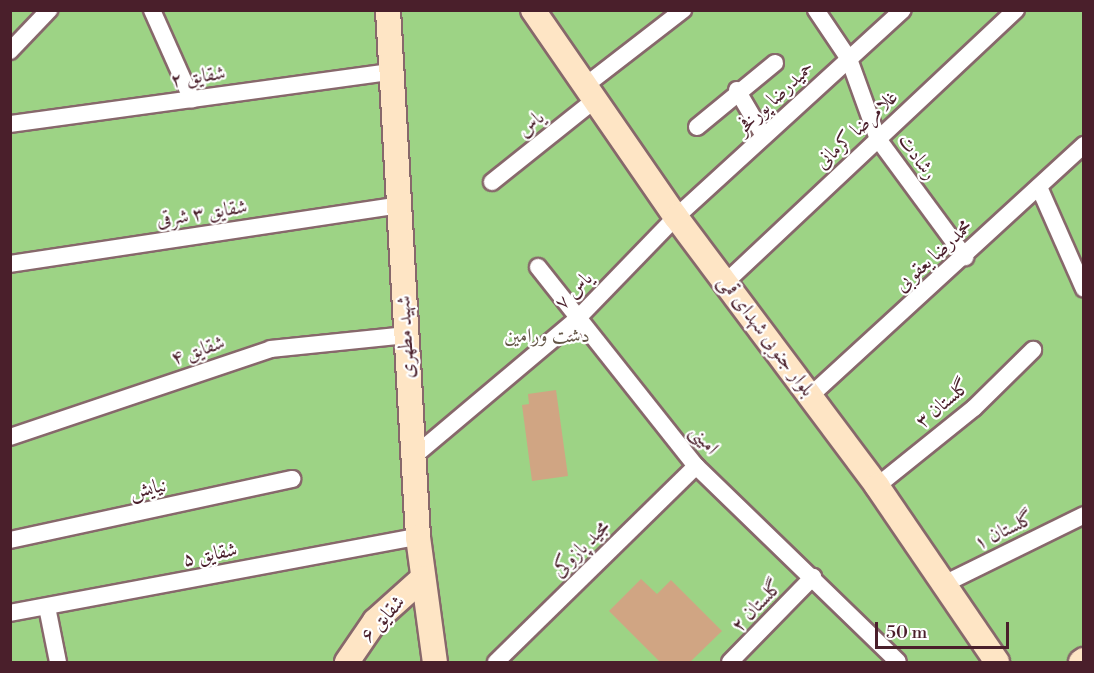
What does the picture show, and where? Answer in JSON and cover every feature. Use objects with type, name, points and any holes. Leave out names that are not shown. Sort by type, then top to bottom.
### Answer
[{"type":"main road","name":"شهید مطهری","points":[[388,10],[418,537],[435,663]]},
{"type":"main road","name":"بلوار جنوبی شهدای قمی","points":[[538,12],[676,217],[877,486],[997,663]]},
{"type":"main road","name":"شقایق ۶","points":[[347,663],[375,621],[423,578]]},
{"type":"street","points":[[10,51],[49,10]]},
{"type":"street","points":[[152,10],[192,100]]},
{"type":"street","name":"یاس","points":[[492,182],[683,10]]},
{"type":"street","name":"رشادت","points":[[816,10],[849,59],[878,139],[965,257]]},
{"type":"street","name":"حمیدرضا پورفخر","points":[[676,217],[903,10]]},
{"type":"street","name":"غلامرضا کرمانی","points":[[726,282],[1016,10]]},
{"type":"street","points":[[697,127],[737,90],[775,63]]},
{"type":"street","name":"شقایق ۲","points":[[10,124],[392,72]]},
{"type":"street","points":[[737,90],[764,136]]},
{"type":"street","name":"محمدرضا یعقوبی","points":[[810,396],[965,257],[1083,145]]},
{"type":"street","points":[[1039,188],[1083,289]]},
{"type":"street","name":"شقایق ۳ شرقی","points":[[10,264],[399,206]]},
{"type":"street","name":"یاس ۷","points":[[413,457],[579,317],[676,217]]},
{"type":"street","name":"امینی","points":[[538,267],[696,466],[813,577],[894,661]]},
{"type":"street","name":"شقایق ۴","points":[[10,437],[271,349],[406,335]]},
{"type":"street","name":"گلستان ۳","points":[[877,486],[974,408],[1033,351]]},
{"type":"street","name":"مجید پازوکی","points":[[496,663],[696,466]]},
{"type":"street","name":"نیایش","points":[[10,540],[293,479]]},
{"type":"street","name":"گلستان ۱","points":[[942,585],[1083,515]]},
{"type":"street","name":"شقایق ۵","points":[[10,613],[418,537]]},
{"type":"street","name":"گلستان ۲","points":[[730,663],[813,577]]},
{"type":"street","points":[[47,607],[58,663]]},
{"type":"green space","name":"دشت ورامین","points":[[11,11],[1083,11],[1083,662],[11,662]]},
{"type":"building","points":[[556,390],[568,476],[532,481],[522,405],[529,404],[528,394]]},
{"type":"building","points":[[641,579],[657,594],[671,580],[722,631],[690,662],[660,662],[609,611]]}]
